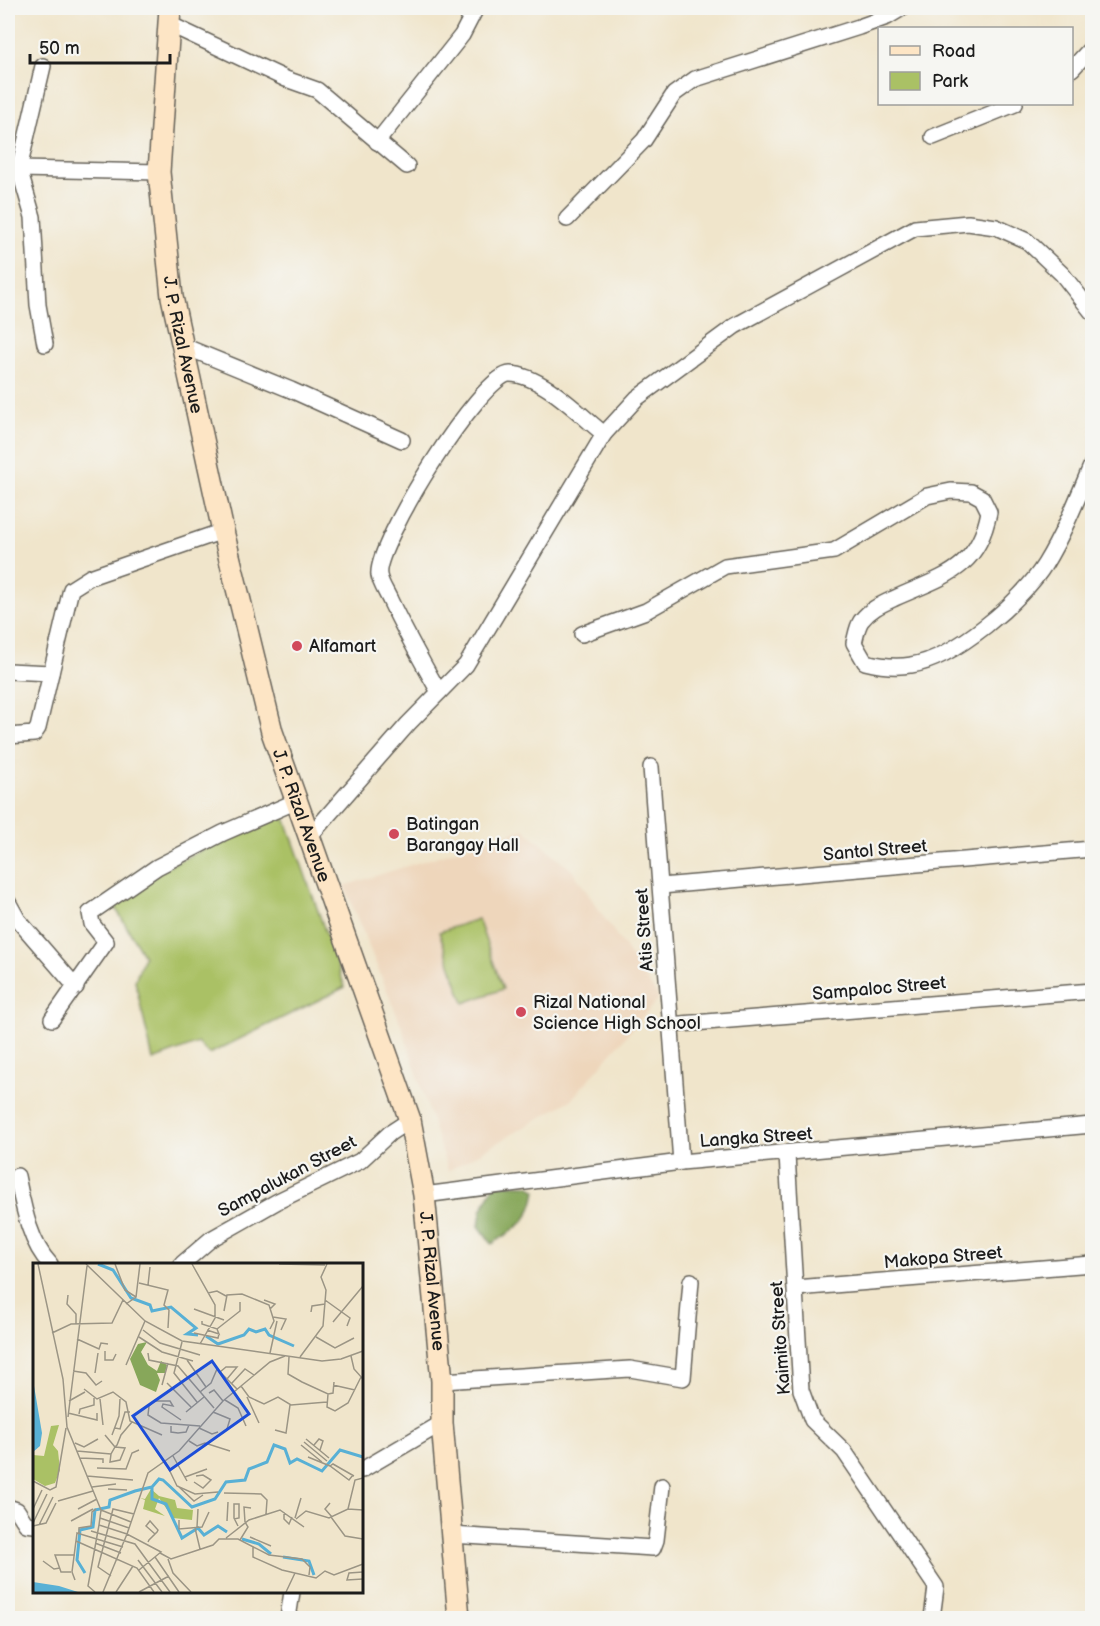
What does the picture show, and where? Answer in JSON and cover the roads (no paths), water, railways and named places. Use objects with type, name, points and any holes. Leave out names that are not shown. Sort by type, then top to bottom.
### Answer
[{"type":"main road","name":"J. P. Rizal Avenue","points":[[169,12],[159,172],[166,258],[182,345],[223,531],[272,732],[410,1120],[424,1195],[442,1381],[442,1423],[459,1618]]},
{"type":"street","points":[[377,142],[462,35],[476,8]]},
{"type":"street","points":[[567,219],[644,140],[674,94],[695,79],[859,27],[887,17],[902,8]]},
{"type":"street","points":[[169,12],[286,80],[317,90],[407,166]]},
{"type":"street","points":[[1073,67],[1092,47]]},
{"type":"street","points":[[43,66],[13,168],[33,217],[39,305],[45,344]]},
{"type":"street","points":[[933,137],[1013,105]]},
{"type":"street","points":[[13,168],[159,172]]},
{"type":"street","points":[[309,837],[362,775],[466,665],[604,434],[637,398],[735,326],[915,228],[968,223],[996,227],[1027,241],[1062,274],[1092,312]]},
{"type":"street","points":[[182,345],[291,390],[402,440]]},
{"type":"street","points":[[440,692],[416,652],[379,575],[381,558],[388,542],[433,460],[478,401],[500,376],[508,374],[539,382],[604,434]]},
{"type":"street","points":[[582,634],[646,611],[724,566],[834,551],[927,496],[951,490],[971,492],[982,498],[989,512],[984,537],[969,557],[950,574],[874,607],[860,622],[854,643],[865,662],[885,667],[913,665],[951,649],[1009,608],[1044,565],[1092,464]]},
{"type":"street","points":[[8,736],[34,734],[39,728],[71,589],[90,576],[223,531]]},
{"type":"street","points":[[8,671],[51,673]]},
{"type":"street","name":"Atis Street","points":[[651,767],[681,1162]]},
{"type":"street","points":[[52,1019],[106,942],[92,924],[90,913],[157,867],[223,833],[297,801]]},
{"type":"street","name":"Santol Street","points":[[661,886],[1092,849]]},
{"type":"street","points":[[8,902],[18,920],[76,987]]},
{"type":"street","name":"Sampaloc Street","points":[[669,1024],[1092,991]]},
{"type":"street","name":"Sampalukan Street","points":[[183,1263],[211,1239],[278,1201],[360,1161],[390,1133],[410,1120]]},
{"type":"street","name":"Langka Street","points":[[424,1195],[681,1162],[787,1155],[1092,1125]]},
{"type":"street","name":"Kaimito Street","points":[[787,1155],[801,1390],[812,1420],[844,1451],[936,1587],[932,1618]]},
{"type":"street","points":[[16,1176],[31,1230],[42,1256],[49,1263]]},
{"type":"street","name":"Makopa Street","points":[[796,1288],[1092,1264]]},
{"type":"street","points":[[442,1381],[630,1369],[683,1378],[691,1281]]},
{"type":"street","points":[[363,1469],[442,1423]]},
{"type":"street","points":[[452,1535],[653,1548],[656,1540],[662,1486]]},
{"type":"street","points":[[8,1507],[17,1510],[26,1524],[33,1525]]},
{"type":"street","points":[[288,1618],[292,1593]]},
{"type":"place","name":"Alfamart","points":[[297,646]]},
{"type":"place","name":"Batingan Barangay Hall","points":[[394,834]]},
{"type":"place","name":"Rizal National Science High School","points":[[521,1012]]}]
